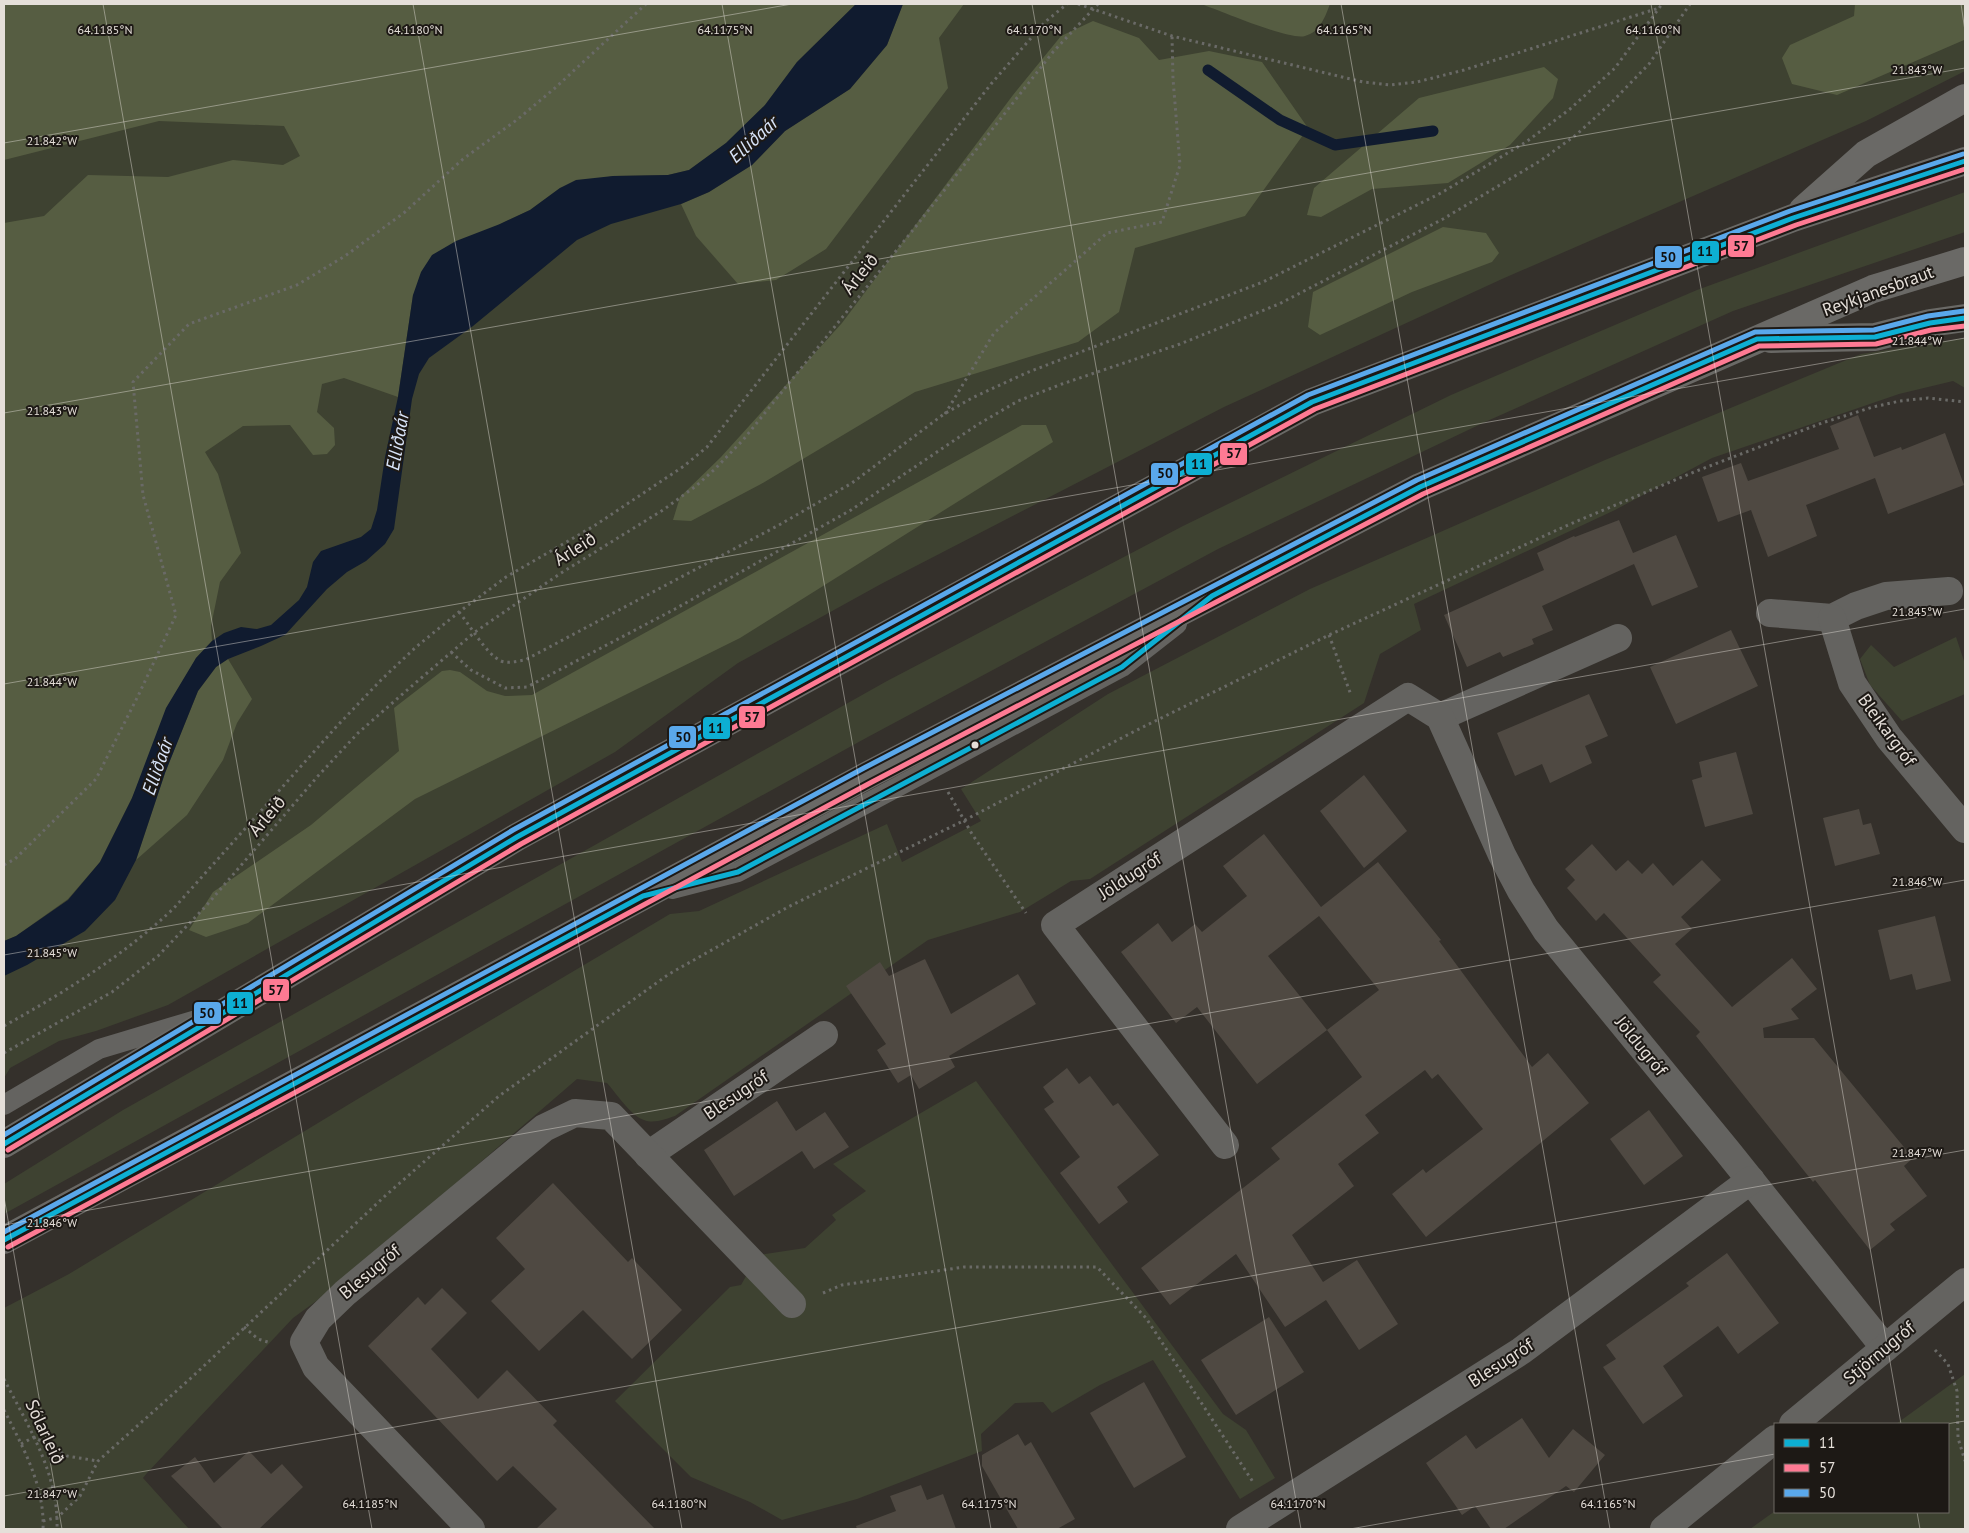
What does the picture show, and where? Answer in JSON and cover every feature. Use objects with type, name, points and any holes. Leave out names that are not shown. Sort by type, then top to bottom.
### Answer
[{"type":"highway","points":[[1793,218],[1866,154],[1965,98]]},
{"type":"highway","points":[[4,1144],[517,837],[1312,402],[1793,218],[1965,161]]},
{"type":"highway","name":"Reykjanesbraut","points":[[4,1240],[877,771],[1420,487],[1873,289],[1965,261]]},
{"type":"highway","points":[[1756,339],[1875,337],[1930,323],[1965,318]]},
{"type":"street","points":[[1770,613],[1832,618],[1856,606],[1886,596],[1949,591]]},
{"type":"street","name":"Bleikargróf","points":[[1832,618],[1852,683],[1889,738],[1965,829]]},
{"type":"street","points":[[1440,717],[1618,638]]},
{"type":"street","name":"Jöldugróf","points":[[1225,1145],[1055,925],[1408,697],[1440,717],[1502,855],[1521,891],[1546,930],[1751,1180],[1885,1348]]},
{"type":"street","name":"Blesugróf","points":[[648,1155],[824,1035]]},
{"type":"street","name":"Blesugróf","points":[[471,1529],[316,1367],[304,1342],[318,1319],[345,1293],[544,1128],[575,1113],[611,1116],[792,1304]]},
{"type":"street","name":"Blesugróf","points":[[1240,1529],[1521,1351],[1751,1180]]},
{"type":"street","name":"Stjörnugróf","points":[[1794,1423],[1965,1282]]},
{"type":"street","points":[[1664,1529],[1774,1440]]},
{"type":"lane","points":[[4,1105],[99,1049],[224,1012]]},
{"type":"path","points":[[4,865],[15,859],[96,778],[138,696],[176,615],[143,495],[133,382],[189,324],[297,284],[360,245],[405,212],[463,159],[518,119],[555,88],[646,4]]},
{"type":"path","name":"Árleið","points":[[4,1026],[63,993],[92,974],[152,929],[174,908],[382,678],[459,612],[506,578],[642,495],[684,466],[707,447],[991,84],[1046,22],[1068,4]]},
{"type":"path","points":[[1078,4],[1172,36],[1362,82],[1390,85],[1417,82],[1464,70],[1661,6]]},
{"type":"path","name":"Árleið","points":[[4,1053],[112,992],[158,956],[206,906],[318,776],[358,733],[475,632],[561,573],[663,510],[696,486],[715,469],[743,440],[911,233],[1053,52],[1098,4]]},
{"type":"path","points":[[451,652],[471,670],[505,688],[527,687],[675,609],[851,510],[977,425],[1018,401],[1180,344],[1278,304],[1443,219],[1540,161],[1576,135],[1649,64],[1690,4]]},
{"type":"path","points":[[459,612],[494,656],[502,662],[525,660],[788,521],[852,483],[944,414],[972,398],[1026,373],[1263,282],[1441,193],[1526,142],[1570,109],[1615,68],[1661,6]]},
{"type":"path","points":[[944,414],[994,333],[1100,239],[1107,233],[1162,222],[1180,165],[1172,79],[1172,36]]},
{"type":"path","points":[[44,1521],[58,1517],[80,1496],[98,1461],[191,1378],[385,1196],[499,1096],[669,974],[788,907],[965,820],[1329,635],[1568,525],[1694,472],[1822,423],[1900,401],[1928,398],[1965,402]]},
{"type":"path","points":[[1329,635],[1348,688]]},
{"type":"path","points":[[954,802],[1004,882]]},
{"type":"path","points":[[792,1304],[842,1286],[947,1268],[1097,1267],[1146,1318],[1271,1510]]},
{"type":"path","points":[[1931,1345],[1948,1364],[1957,1391],[1958,1438],[1965,1461]]},
{"type":"path","name":"Sólarleið","points":[[4,1379],[44,1459],[52,1482],[58,1517],[57,1529]]},
{"type":"path","name":"Sólarleið","points":[[4,1410],[21,1444],[37,1484],[44,1521],[43,1529]]},
{"type":"path","points":[[21,1444],[34,1437],[67,1456],[98,1461]]},
{"type":"green space","points":[[4,4],[1965,4],[1965,71],[1866,121],[1502,279],[1224,407],[881,584],[738,663],[615,752],[168,1005],[96,1031],[59,1041],[10,1068],[4,1078]]},
{"type":"green space","points":[[4,4],[856,4],[797,62],[765,105],[726,143],[689,170],[668,175],[613,176],[560,188],[530,210],[500,224],[413,295],[398,397],[344,378],[322,384],[317,412],[334,428],[335,445],[327,454],[313,455],[290,425],[243,426],[205,452],[218,474],[241,553],[220,582],[211,626],[212,641],[196,658],[132,798],[100,862],[68,899],[16,936],[4,941],[4,223],[44,216],[88,175],[168,177],[233,160],[283,165],[300,156],[284,126],[159,121],[4,160]]},
{"type":"green space","points":[[903,4],[964,4],[939,38],[948,88],[826,249],[776,280],[738,284],[696,236],[681,204],[709,192],[752,165],[785,131],[850,89],[887,45]]},
{"type":"green space","points":[[1201,4],[1330,4],[1315,31],[1305,36],[1297,36],[1270,30]]},
{"type":"green space","points":[[1855,4],[1965,4],[1964,40],[1837,95],[1792,84],[1782,58],[1790,45],[1854,16]]},
{"type":"green space","points":[[1093,21],[1139,38],[1159,60],[1209,51],[1262,62],[1308,128],[1245,216],[1135,248],[1119,312],[1078,342],[915,392],[761,484],[691,521],[673,520],[680,497],[721,457],[842,323],[1013,95],[1061,36]]},
{"type":"green space","points":[[1544,67],[1558,79],[1553,98],[1510,145],[1448,183],[1372,189],[1321,217],[1307,215],[1314,188],[1419,98]]},
{"type":"green space","points":[[1965,192],[1965,232],[1733,311],[1485,422],[1218,549],[866,738],[4,1214],[4,1184],[123,1110],[887,681],[1183,526],[1451,395],[1697,290]]},
{"type":"green space","points":[[1443,227],[1486,233],[1499,253],[1492,262],[1412,292],[1320,335],[1308,327],[1313,292]]},
{"type":"green space","points":[[1965,338],[1965,388],[1953,381],[1899,394],[1712,458],[1615,510],[1414,604],[1421,630],[1380,654],[1364,703],[1090,879],[1071,881],[1020,912],[928,940],[675,1116],[664,1120],[644,1120],[629,1109],[607,1083],[577,1079],[337,1286],[293,1318],[147,1473],[143,1478],[189,1529],[4,1529],[4,1308],[69,1274],[356,1100],[670,914],[699,911],[887,824],[902,862],[981,821],[961,789],[1108,694],[1310,589],[1605,460],[1861,354]]},
{"type":"green space","points":[[1022,425],[1046,425],[1053,442],[740,638],[415,799],[248,923],[206,937],[189,930],[213,892],[311,825],[399,751],[394,708],[442,671],[460,672],[487,691],[505,696],[532,695]]},
{"type":"green space","points":[[1956,637],[1965,664],[1965,694],[1902,721],[1870,685],[1860,659],[1871,645],[1894,667]]},
{"type":"green space","points":[[228,659],[252,699],[237,723],[223,760],[187,815],[136,860],[165,773],[198,691],[216,667]]},
{"type":"green space","points":[[976,1081],[1223,1414],[1246,1430],[1275,1478],[1240,1499],[1153,1360],[1100,1385],[1052,1413],[1043,1402],[1015,1403],[981,1434],[982,1451],[857,1499],[782,1520],[750,1502],[691,1477],[615,1401],[730,1287],[741,1285],[758,1255],[805,1248],[836,1220],[832,1215],[866,1191],[833,1164]]},
{"type":"green space","points":[[1965,1374],[1965,1529],[1750,1529],[1774,1512],[1949,1513],[1949,1423],[1897,1423]]},
{"type":"water","name":"Elliðaár","points":[[856,4],[903,4],[887,45],[850,89],[785,131],[752,165],[709,192],[681,204],[611,224],[577,240],[473,326],[429,358],[419,374],[412,399],[394,529],[385,544],[366,561],[347,572],[327,589],[285,635],[228,659],[216,667],[198,691],[165,773],[136,860],[115,900],[85,931],[27,965],[4,976],[4,941],[16,936],[68,900],[100,862],[132,798],[166,708],[196,658],[212,641],[224,633],[241,627],[257,629],[271,625],[299,600],[307,587],[313,562],[321,551],[361,537],[371,529],[377,510],[385,457],[398,397],[413,295],[421,272],[432,255],[456,241],[530,210],[560,188],[576,180],[613,176],[668,175],[689,170],[726,143],[765,105],[797,62]]},
{"type":"building","points":[[1858,415],[1874,457],[1901,447],[1902,450],[1945,433],[1964,485],[1888,514],[1875,478],[1806,505],[1817,536],[1768,557],[1751,510],[1718,522],[1702,477],[1741,463],[1748,481],[1839,449],[1830,426]]},
{"type":"building","points":[[1619,520],[1633,553],[1676,535],[1698,587],[1652,606],[1634,564],[1542,606],[1553,630],[1532,639],[1534,644],[1503,657],[1500,652],[1467,667],[1444,615],[1544,570],[1537,553],[1574,536]]},
{"type":"building","points":[[1731,630],[1758,686],[1676,724],[1650,667]]},
{"type":"building","points":[[1589,694],[1608,736],[1585,746],[1592,763],[1550,783],[1542,764],[1515,776],[1497,733]]},
{"type":"building","points":[[1736,752],[1753,814],[1705,827],[1692,780],[1702,777],[1699,762]]},
{"type":"building","points":[[1364,775],[1407,831],[1364,868],[1320,811]]},
{"type":"building","points":[[1859,809],[1863,825],[1871,823],[1880,854],[1835,866],[1823,818]]},
{"type":"building","points":[[1264,834],[1321,907],[1378,862],[1441,940],[1439,941],[1532,1067],[1548,1053],[1589,1103],[1426,1237],[1392,1194],[1423,1169],[1426,1173],[1483,1129],[1438,1074],[1432,1079],[1425,1070],[1365,1115],[1379,1133],[1338,1164],[1354,1186],[1292,1235],[1323,1282],[1357,1260],[1398,1324],[1359,1350],[1326,1300],[1285,1327],[1236,1254],[1170,1305],[1141,1268],[1280,1159],[1271,1148],[1362,1077],[1327,1030],[1257,1084],[1197,1007],[1176,1023],[1121,952],[1158,923],[1172,942],[1195,924],[1202,932],[1247,896],[1223,866]],"holes":[[[1319,916],[1379,990],[1327,1030],[1268,956]]]},
{"type":"building","points":[[1592,844],[1616,871],[1628,860],[1642,874],[1653,863],[1673,886],[1702,860],[1721,880],[1681,917],[1692,929],[1675,944],[1732,1007],[1792,958],[1817,989],[1791,1009],[1799,1019],[1763,1028],[1764,1038],[1814,1038],[1913,1158],[1904,1166],[1927,1196],[1890,1224],[1895,1230],[1870,1250],[1696,1036],[1700,1032],[1653,982],[1661,975],[1604,913],[1596,921],[1567,888],[1575,880],[1565,869]]},
{"type":"building","points":[[1935,916],[1951,981],[1916,990],[1912,974],[1890,980],[1878,930]]},
{"type":"building","points":[[925,959],[951,1014],[1018,974],[1036,1004],[949,1056],[955,1067],[919,1089],[911,1075],[898,1083],[877,1050],[886,1044],[846,986],[880,962],[889,976]]},
{"type":"building","points":[[1067,1068],[1079,1084],[1090,1076],[1113,1106],[1118,1103],[1159,1155],[1117,1187],[1128,1202],[1099,1224],[1060,1173],[1080,1157],[1044,1109],[1054,1102],[1043,1087]]},
{"type":"building","points":[[777,1101],[796,1131],[825,1112],[849,1147],[814,1169],[802,1151],[734,1196],[704,1150]]},
{"type":"building","points":[[1649,1110],[1683,1156],[1644,1185],[1610,1139]]},
{"type":"building","points":[[553,1183],[628,1262],[632,1258],[682,1310],[632,1359],[583,1310],[539,1351],[491,1301],[525,1269],[496,1238]]},
{"type":"building","points":[[1727,1253],[1779,1323],[1738,1354],[1718,1326],[1663,1366],[1683,1396],[1643,1424],[1603,1367],[1616,1359],[1606,1345],[1689,1286],[1686,1283]]},
{"type":"building","points":[[442,1288],[467,1313],[431,1349],[478,1399],[507,1370],[557,1421],[553,1425],[655,1529],[536,1529],[557,1509],[513,1466],[497,1481],[368,1346],[418,1297],[425,1305]]},
{"type":"building","points":[[1269,1317],[1304,1372],[1236,1415],[1201,1360]]},
{"type":"building","points":[[1144,1382],[1186,1457],[1134,1488],[1090,1413]]},
{"type":"building","points":[[1522,1418],[1549,1458],[1573,1429],[1605,1455],[1574,1492],[1566,1486],[1504,1529],[1491,1529],[1475,1506],[1462,1515],[1426,1463],[1466,1435],[1476,1449]]},
{"type":"building","points":[[1018,1434],[1025,1446],[1031,1442],[1075,1519],[1057,1529],[1018,1529],[982,1466],[982,1455]]},
{"type":"building","points":[[249,1451],[271,1474],[282,1464],[303,1487],[259,1529],[223,1529],[171,1476],[195,1457],[214,1483]]},
{"type":"building","points":[[921,1485],[927,1500],[943,1494],[956,1529],[857,1529],[856,1526],[896,1511],[890,1496]]},
{"type":"waterway","points":[[1208,70],[1280,120],[1335,145],[1433,131]]},
{"type":"transit line","name":"50","points":[[4,1135],[513,830],[1308,395],[1790,211],[1963,154]]},
{"type":"transit line","name":"11","points":[[4,1144],[517,837],[1312,402],[1793,218],[1965,161]]},
{"type":"transit line","name":"57","points":[[8,1150],[521,844],[1315,409],[1796,225],[1965,169]]},
{"type":"transit line","name":"50","points":[[4,1232],[864,768],[1417,480],[1755,332],[1874,330],[1928,316],[1964,311]]},
{"type":"transit line","name":"11","points":[[4,1240],[643,896],[738,872],[1122,667],[1212,596],[1420,487],[1757,339],[1875,337],[1930,323],[1965,318]]},
{"type":"transit line","name":"57","points":[[8,1247],[872,782],[1423,494],[1759,346],[1876,344],[1931,330],[1965,326]]}]
